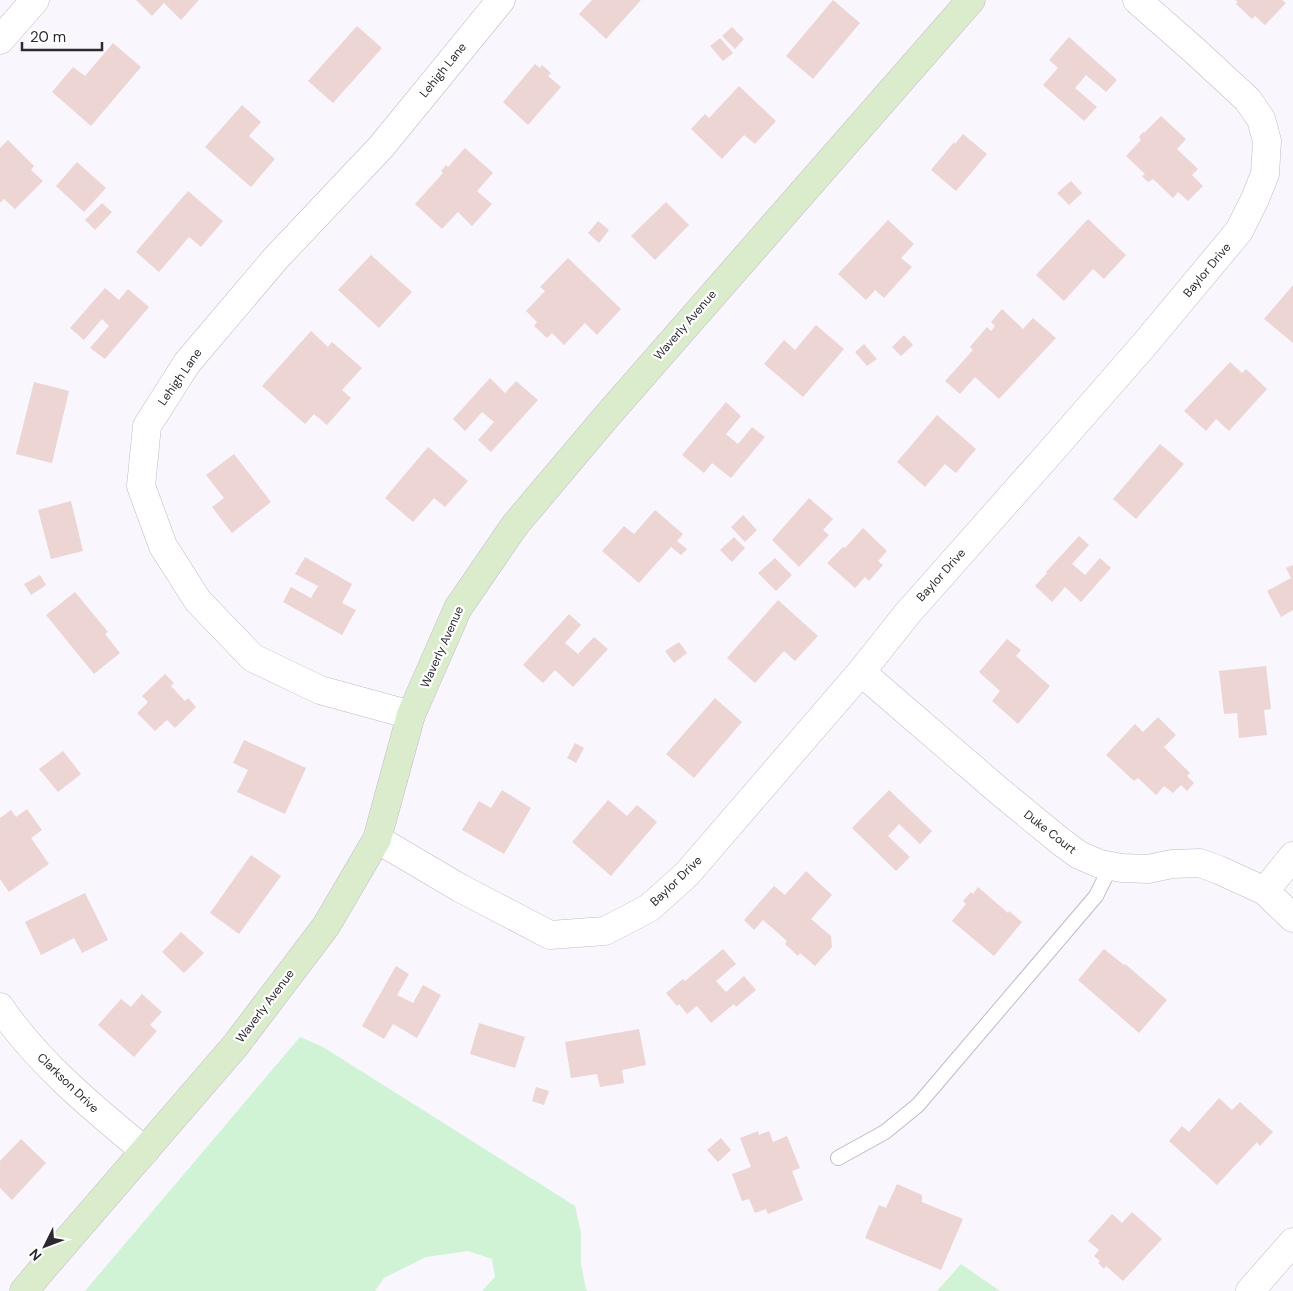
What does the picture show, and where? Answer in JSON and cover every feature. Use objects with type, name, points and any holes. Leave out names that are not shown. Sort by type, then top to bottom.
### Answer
[{"type":"street","points":[[0,40],[35,0]]},
{"type":"street","name":"Lehigh Lane","points":[[411,716],[320,690],[253,658],[198,601],[163,546],[142,486],[147,426],[187,363],[276,258],[381,147],[501,0]]},
{"type":"street","name":"Waverly Avenue","points":[[24,1291],[235,1046],[326,926],[377,839],[411,716],[458,608],[515,525],[607,416],[971,0]]},
{"type":"street","name":"Baylor Drive","points":[[377,839],[460,888],[550,935],[604,930],[648,908],[686,874],[861,672],[907,614],[1144,345],[1239,231],[1255,200],[1265,174],[1267,141],[1261,119],[1248,100],[1195,50],[1137,0]]},
{"type":"street","name":"Duke Court","points":[[861,672],[998,790],[1079,855],[1100,864],[1122,868],[1148,869],[1172,864],[1200,863],[1264,891],[1293,918]]},
{"type":"street","points":[[1264,891],[1293,856]]},
{"type":"street","name":"Clarkson Drive","points":[[0,1007],[14,1028],[49,1066],[105,1118],[145,1151]]},
{"type":"street","points":[[1250,1291],[1293,1242]]},
{"type":"lane","points":[[838,1158],[885,1132],[918,1105],[1096,896],[1111,866]]},
{"type":"green space","points":[[300,1037],[323,1047],[575,1206],[581,1233],[581,1264],[588,1291],[482,1291],[495,1277],[492,1259],[468,1251],[426,1257],[384,1278],[375,1291],[85,1291]]},
{"type":"green space","points":[[961,1264],[1000,1291],[937,1291]]},
{"type":"building","points":[[136,0],[199,0],[181,20],[164,3],[152,16]]},
{"type":"building","points":[[592,0],[641,0],[606,39],[579,14]]},
{"type":"building","points":[[833,0],[860,23],[813,79],[786,56]]},
{"type":"building","points":[[1235,0],[1282,0],[1286,3],[1265,25],[1255,16],[1252,19],[1236,4],[1238,2]]},
{"type":"building","points":[[357,26],[382,48],[333,103],[308,81]]},
{"type":"building","points":[[732,27],[744,39],[735,49],[722,36]]},
{"type":"building","points":[[1069,37],[1117,80],[1106,92],[1086,75],[1075,88],[1097,107],[1084,121],[1043,85],[1058,68],[1049,60]]},
{"type":"building","points":[[720,38],[733,53],[723,61],[710,46]]},
{"type":"building","points":[[113,43],[141,67],[91,126],[52,92],[73,67],[85,76]]},
{"type":"building","points":[[535,64],[540,68],[542,65],[551,73],[548,76],[561,87],[528,125],[503,102]]},
{"type":"building","points":[[739,86],[776,121],[755,144],[744,135],[722,159],[691,129],[705,114],[709,118]]},
{"type":"building","points":[[242,105],[261,122],[249,136],[275,159],[251,187],[205,147]]},
{"type":"building","points":[[1161,116],[1186,139],[1177,149],[1198,169],[1192,175],[1203,186],[1188,201],[1178,192],[1173,198],[1153,179],[1148,182],[1142,176],[1145,174],[1126,156],[1141,140],[1139,137],[1143,132]]},
{"type":"building","points":[[963,134],[987,154],[956,191],[931,170]]},
{"type":"building","points":[[8,140],[34,166],[31,170],[43,181],[15,209],[4,199],[0,203],[0,148]]},
{"type":"building","points":[[465,148],[493,173],[477,191],[492,204],[472,226],[458,212],[442,229],[415,204],[443,173],[441,171],[446,165],[448,167]]},
{"type":"building","points":[[77,162],[106,188],[84,212],[56,186]]},
{"type":"building","points":[[1071,181],[1082,193],[1069,205],[1057,193]]},
{"type":"building","points":[[188,191],[223,221],[201,247],[189,237],[159,272],[136,252]]},
{"type":"building","points":[[666,202],[689,225],[655,260],[631,236]]},
{"type":"building","points":[[102,203],[112,212],[95,230],[85,220]]},
{"type":"building","points":[[1088,219],[1126,255],[1104,279],[1093,269],[1064,301],[1036,275]]},
{"type":"building","points":[[888,220],[914,244],[901,258],[912,267],[884,298],[875,290],[866,300],[838,274]]},
{"type":"building","points":[[598,221],[609,230],[599,243],[588,233]]},
{"type":"building","points":[[371,255],[412,292],[379,328],[338,290]]},
{"type":"building","points":[[568,258],[621,309],[597,335],[585,323],[564,345],[552,333],[547,338],[534,326],[537,322],[526,311],[545,291],[540,287]]},
{"type":"building","points":[[1293,285],[1293,343],[1264,319]]},
{"type":"building","points":[[105,288],[119,300],[128,289],[149,307],[105,359],[90,348],[109,326],[102,319],[84,340],[70,328]]},
{"type":"building","points":[[1002,309],[1023,329],[1033,318],[1056,338],[999,399],[975,377],[960,394],[945,381],[973,350],[970,347],[987,327],[991,331],[995,326],[991,322]]},
{"type":"building","points":[[816,325],[844,349],[803,397],[764,364],[784,340],[795,350]]},
{"type":"building","points":[[311,331],[328,347],[332,342],[362,368],[342,390],[351,398],[327,425],[314,414],[305,424],[262,386]]},
{"type":"building","points":[[904,335],[913,345],[901,356],[892,347]]},
{"type":"building","points":[[864,344],[877,359],[867,366],[855,352]]},
{"type":"building","points":[[1230,362],[1242,373],[1246,369],[1267,389],[1229,431],[1216,419],[1206,431],[1184,411]]},
{"type":"building","points":[[490,378],[505,393],[516,381],[538,400],[491,452],[478,440],[494,422],[482,412],[465,431],[453,419]]},
{"type":"building","points":[[34,382],[69,391],[52,463],[16,454]]},
{"type":"building","points":[[726,402],[741,416],[726,434],[738,444],[752,427],[765,437],[731,478],[712,463],[704,473],[682,455]]},
{"type":"building","points":[[937,415],[976,449],[956,473],[945,464],[925,487],[897,462]]},
{"type":"building","points":[[1160,444],[1184,464],[1136,519],[1113,499]]},
{"type":"building","points":[[428,447],[468,481],[445,507],[434,498],[413,522],[385,498]]},
{"type":"building","points":[[234,454],[271,502],[232,533],[212,507],[224,498],[206,475]]},
{"type":"building","points":[[809,498],[833,519],[823,530],[829,535],[799,567],[772,540]]},
{"type":"building","points":[[71,501],[83,551],[51,559],[38,510]]},
{"type":"building","points":[[655,510],[683,534],[677,541],[687,549],[681,555],[671,547],[639,583],[602,551],[624,526],[634,534]]},
{"type":"building","points":[[743,515],[757,530],[745,542],[731,527]]},
{"type":"building","points":[[863,528],[887,551],[878,561],[883,565],[869,581],[865,577],[855,588],[827,563],[843,547],[845,548]]},
{"type":"building","points":[[1079,536],[1089,545],[1072,564],[1085,575],[1100,558],[1111,568],[1081,602],[1065,587],[1052,602],[1035,586]]},
{"type":"building","points":[[734,537],[745,548],[732,562],[720,550]]},
{"type":"building","points":[[305,557],[352,584],[342,603],[356,610],[342,635],[283,602],[291,587],[311,598],[318,586],[295,574]]},
{"type":"building","points":[[775,558],[792,575],[776,591],[758,573]]},
{"type":"building","points":[[1293,565],[1293,610],[1281,617],[1267,591],[1291,578],[1286,568]]},
{"type":"building","points":[[40,575],[46,585],[31,595],[24,584]]},
{"type":"building","points":[[75,592],[108,632],[105,634],[120,653],[94,674],[46,615]]},
{"type":"building","points":[[778,600],[818,636],[795,661],[784,651],[755,683],[727,658]]},
{"type":"building","points":[[569,614],[581,625],[565,643],[578,654],[594,637],[608,649],[573,687],[555,670],[543,683],[523,665]]},
{"type":"building","points":[[1007,639],[1021,650],[1016,656],[1050,686],[1018,724],[992,701],[1000,691],[979,672]]},
{"type":"building","points":[[679,642],[687,653],[674,663],[665,651]]},
{"type":"building","points":[[1266,666],[1271,709],[1264,710],[1267,735],[1239,738],[1237,713],[1224,714],[1219,671]]},
{"type":"building","points":[[165,674],[174,683],[171,686],[185,701],[188,698],[196,707],[175,728],[167,720],[155,731],[137,713],[148,702],[142,696]]},
{"type":"building","points":[[715,698],[742,722],[694,778],[666,754]]},
{"type":"building","points":[[1158,717],[1176,735],[1164,747],[1190,773],[1187,776],[1194,783],[1187,791],[1181,785],[1173,793],[1164,786],[1156,795],[1138,778],[1134,781],[1106,755],[1135,724],[1143,732]]},
{"type":"building","points":[[244,740],[306,768],[285,814],[237,792],[248,770],[233,763]]},
{"type":"building","points":[[575,743],[584,748],[576,763],[567,758]]},
{"type":"building","points":[[63,751],[81,774],[58,792],[39,769]]},
{"type":"building","points":[[502,790],[531,808],[504,854],[462,830],[479,801],[491,808]]},
{"type":"building","points":[[889,790],[932,831],[920,844],[899,824],[888,836],[910,857],[896,871],[852,828]]},
{"type":"building","points":[[608,800],[627,816],[637,805],[657,822],[611,876],[572,842]]},
{"type":"building","points":[[27,809],[42,830],[31,838],[49,864],[9,892],[0,879],[0,818],[11,810],[16,817]]},
{"type":"building","points":[[251,855],[281,876],[239,934],[210,913]]},
{"type":"building","points":[[806,871],[832,895],[811,919],[831,936],[832,947],[815,966],[800,953],[798,956],[785,944],[787,941],[763,920],[754,930],[744,920],[774,886],[785,895]]},
{"type":"building","points":[[978,887],[1008,913],[1009,911],[1022,922],[994,956],[952,921],[966,904],[963,901],[971,892],[973,894]]},
{"type":"building","points":[[85,893],[108,940],[82,953],[74,938],[41,955],[25,922]]},
{"type":"building","points":[[181,932],[204,953],[184,973],[162,952]]},
{"type":"building","points":[[723,949],[736,964],[716,981],[726,992],[744,976],[756,990],[736,1007],[734,1004],[711,1023],[697,1006],[687,1014],[666,993],[683,979],[685,981]]},
{"type":"building","points":[[1104,949],[1125,964],[1167,1000],[1139,1033],[1078,980]]},
{"type":"building","points":[[396,966],[409,974],[397,995],[413,1003],[423,985],[441,995],[417,1038],[393,1024],[384,1039],[362,1026]]},
{"type":"building","points":[[142,994],[162,1012],[150,1025],[157,1031],[134,1057],[98,1025],[121,999],[131,1007]]},
{"type":"building","points":[[479,1023],[525,1037],[515,1068],[470,1054]]},
{"type":"building","points":[[639,1029],[646,1065],[622,1070],[624,1083],[600,1087],[597,1074],[571,1078],[565,1042]]},
{"type":"building","points":[[536,1087],[549,1091],[544,1105],[532,1101]]},
{"type":"building","points":[[1219,1098],[1232,1110],[1240,1102],[1273,1132],[1260,1146],[1257,1142],[1217,1185],[1169,1141],[1182,1126],[1189,1132]]},
{"type":"building","points":[[758,1131],[759,1135],[769,1131],[773,1142],[787,1136],[800,1168],[792,1171],[803,1200],[768,1214],[766,1209],[755,1213],[749,1199],[742,1201],[732,1174],[751,1167],[740,1138]]},
{"type":"building","points":[[721,1138],[731,1150],[718,1162],[707,1150]]},
{"type":"building","points":[[21,1139],[46,1163],[12,1200],[0,1188],[0,1161]]},
{"type":"building","points":[[897,1184],[922,1195],[922,1202],[963,1219],[941,1270],[865,1238],[879,1205],[886,1208]]},
{"type":"building","points":[[1132,1212],[1162,1239],[1123,1281],[1106,1266],[1104,1269],[1098,1263],[1100,1261],[1094,1256],[1099,1250],[1088,1241],[1112,1214],[1122,1223]]}]
